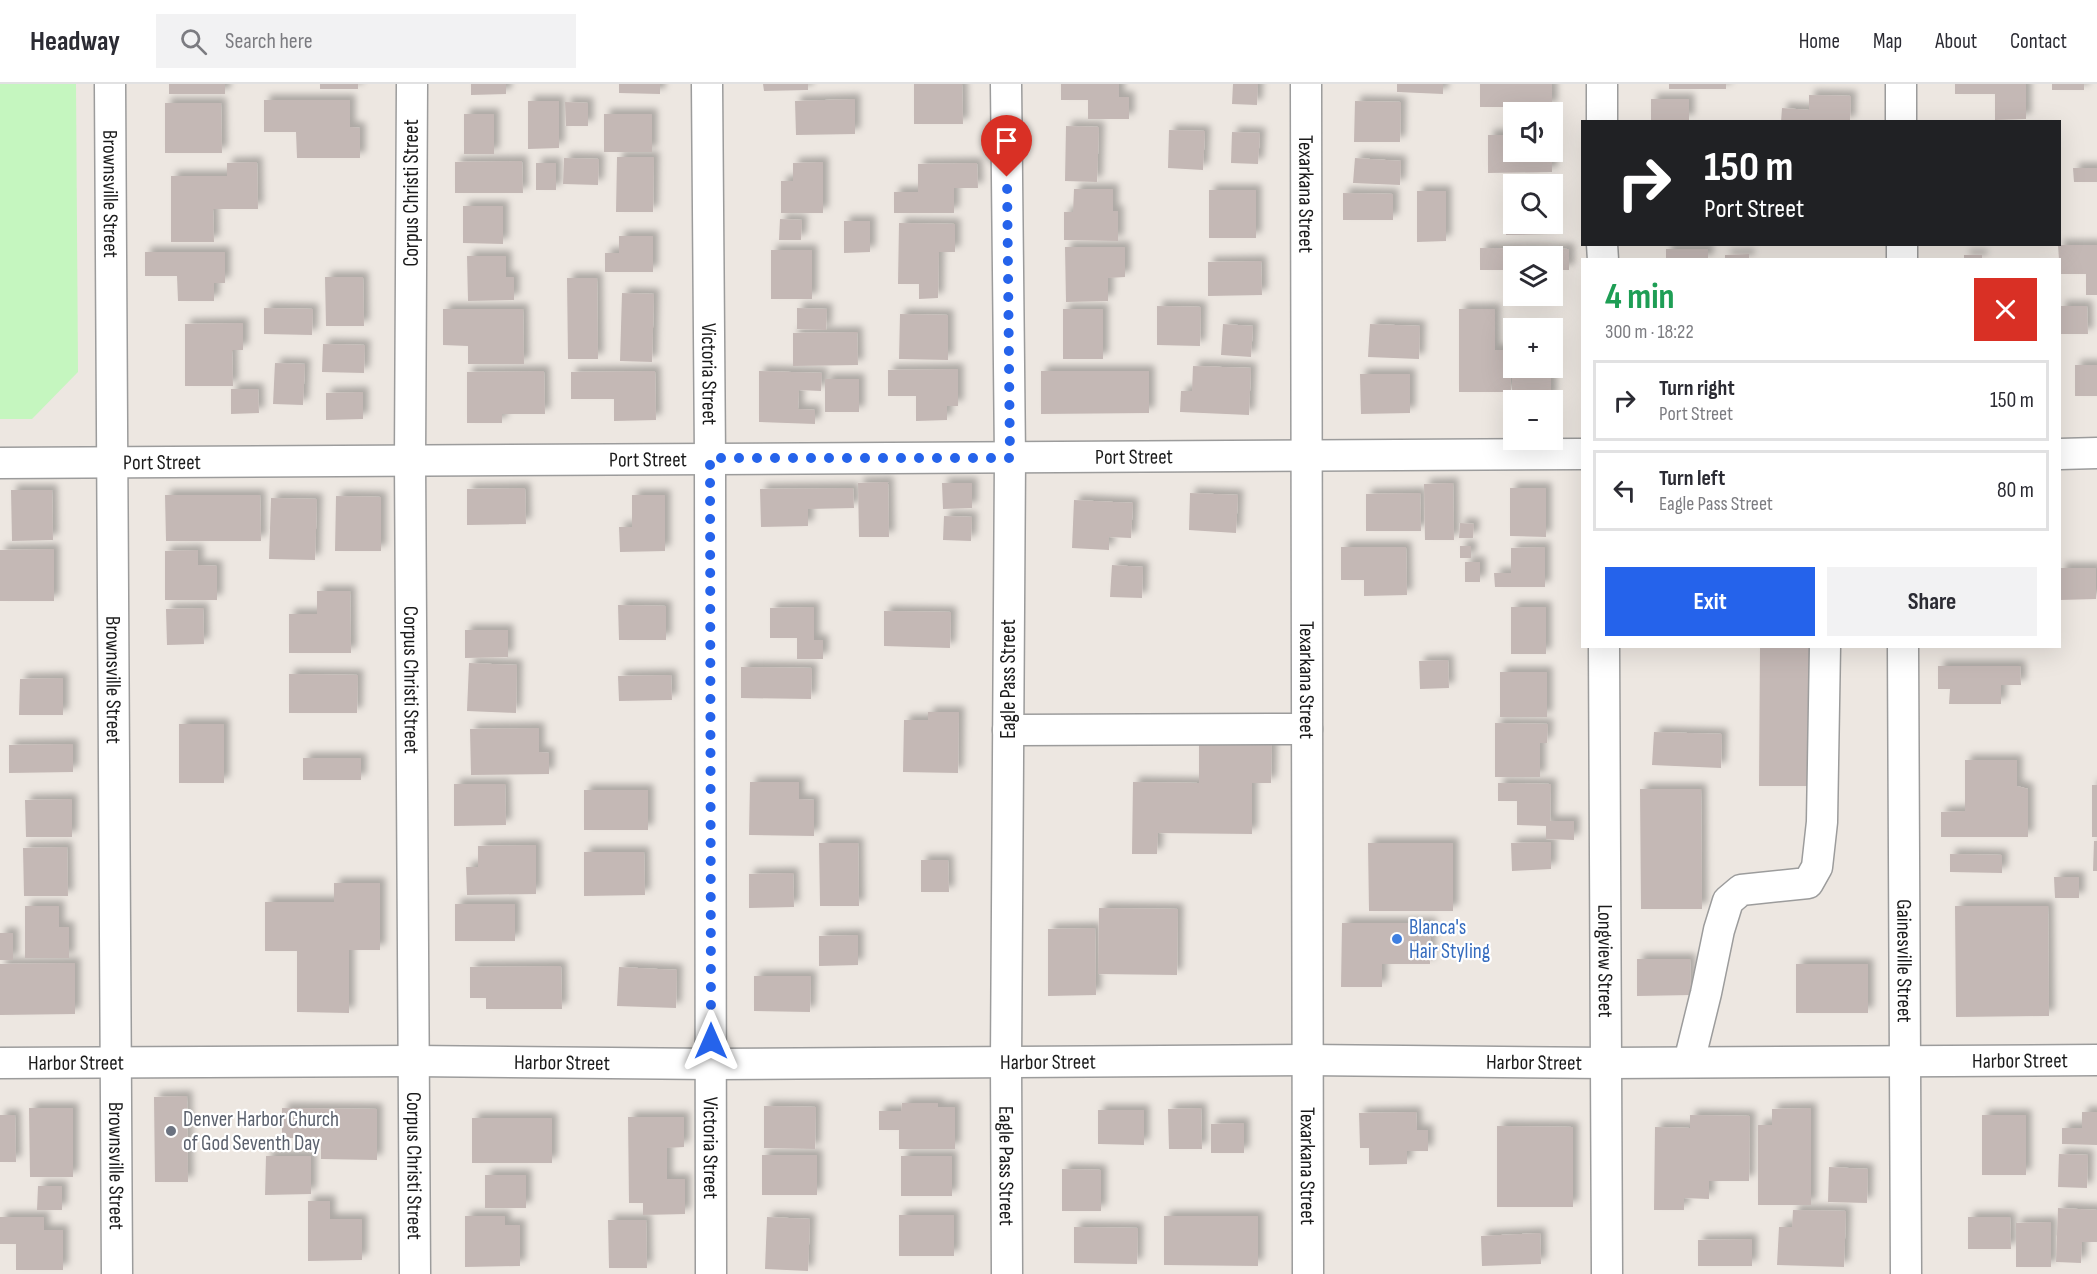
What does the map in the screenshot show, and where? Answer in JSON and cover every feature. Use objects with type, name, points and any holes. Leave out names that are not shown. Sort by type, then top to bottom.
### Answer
[{"type":"street","name":"Brownsville Street","points":[[110,84],[117,1274]]},
{"type":"street","name":"Corpus Christi Street","points":[[412,84],[410,460],[415,1274]]},
{"type":"street","name":"Victoria Street","points":[[707,84],[711,1274]]},
{"type":"street","name":"Eagle Pass Street","points":[[1006,84],[1010,458],[1007,1274]]},
{"type":"street","name":"Texarkana Street","points":[[1306,84],[1308,1274]]},
{"type":"street","points":[[1602,84],[1602,120]]},
{"type":"street","points":[[1901,84],[1901,120]]},
{"type":"street","points":[[2061,454],[2097,453]]},
{"type":"street","name":"Port Street","points":[[0,462],[1581,454]]},
{"type":"street","name":"Longview Street","points":[[1604,648],[1607,1274]]},
{"type":"street","points":[[1689,1062],[1719,930],[1728,901],[1741,890],[1808,883],[1817,867],[1822,822],[1825,648]]},
{"type":"street","name":"Gainesville Street","points":[[1903,648],[1906,1274]]},
{"type":"street","points":[[1008,730],[1307,729]]},
{"type":"street","name":"Harbor Street","points":[[0,1063],[414,1061],[711,1064],[1308,1060],[1607,1063],[2097,1060]]},
{"type":"green space","points":[[0,84],[76,84],[78,372],[32,419],[0,419]]},
{"type":"building","points":[[169,84],[225,84],[225,94],[169,94]]},
{"type":"building","points":[[320,84],[358,84],[358,89],[320,89]]},
{"type":"building","points":[[471,84],[506,84],[506,94],[471,95]]},
{"type":"building","points":[[619,84],[660,84],[660,94],[619,93]]},
{"type":"building","points":[[763,84],[808,84],[808,90],[764,91]]},
{"type":"building","points":[[914,84],[962,84],[963,124],[914,124]]},
{"type":"building","points":[[1061,84],[1119,84],[1119,97],[1129,97],[1129,119],[1088,119],[1088,100],[1061,100]]},
{"type":"building","points":[[1233,84],[1258,84],[1257,105],[1232,104]]},
{"type":"building","points":[[1397,84],[1443,84],[1443,94],[1397,92]]},
{"type":"building","points":[[1480,84],[1552,84],[1552,102],[1503,102],[1503,107],[1480,107]]},
{"type":"building","points":[[1669,84],[1726,84],[1726,89],[1669,89]]},
{"type":"building","points":[[1955,84],[2026,84],[2026,119],[1995,120],[1995,94],[1955,94]]},
{"type":"building","points":[[2052,84],[2084,84],[2084,90],[2052,90]]},
{"type":"building","points":[[1809,95],[1851,96],[1850,120],[1781,120],[1782,108],[1809,110]]},
{"type":"building","points":[[855,99],[855,134],[796,135],[795,101]]},
{"type":"building","points":[[1651,99],[1689,99],[1689,120],[1651,120]]},
{"type":"building","points":[[264,100],[350,100],[350,127],[360,128],[360,158],[297,158],[296,132],[264,132]]},
{"type":"building","points":[[528,101],[559,101],[559,148],[528,149]]},
{"type":"building","points":[[1355,101],[1401,102],[1400,142],[1354,142]]},
{"type":"building","points":[[565,102],[588,103],[588,126],[566,126]]},
{"type":"building","points":[[165,103],[221,103],[222,153],[165,153]]},
{"type":"building","points":[[464,114],[494,114],[494,154],[464,154]]},
{"type":"building","points":[[604,114],[652,114],[652,152],[604,152]]},
{"type":"building","points":[[1066,126],[1099,127],[1097,182],[1065,181]]},
{"type":"building","points":[[1169,130],[1205,131],[1203,170],[1168,168]]},
{"type":"building","points":[[1232,132],[1260,133],[1258,164],[1231,163]]},
{"type":"building","points":[[1488,135],[1503,135],[1503,162],[1552,162],[1552,172],[1488,173]]},
{"type":"building","points":[[617,157],[654,157],[653,212],[616,212]]},
{"type":"building","points":[[564,158],[599,159],[598,185],[563,184]]},
{"type":"building","points":[[1355,158],[1401,161],[1400,185],[1353,183]]},
{"type":"building","points":[[522,161],[523,193],[455,193],[455,162]]},
{"type":"building","points":[[257,162],[258,209],[213,209],[214,242],[171,242],[171,176],[227,176],[227,163]]},
{"type":"building","points":[[823,162],[823,213],[781,213],[781,181],[793,181],[793,163]]},
{"type":"building","points":[[536,163],[556,163],[556,190],[536,190]]},
{"type":"building","points":[[977,163],[978,188],[954,188],[954,213],[894,213],[894,192],[918,192],[918,164]]},
{"type":"building","points":[[2073,168],[2097,168],[2097,182],[2074,182]]},
{"type":"building","points":[[1074,189],[1113,189],[1113,211],[1118,211],[1118,241],[1064,240],[1064,212],[1073,212]]},
{"type":"building","points":[[1209,190],[1256,190],[1256,238],[1209,238]]},
{"type":"building","points":[[1417,191],[1446,191],[1446,241],[1417,242]]},
{"type":"building","points":[[1343,193],[1393,194],[1393,220],[1343,220]]},
{"type":"building","points":[[463,206],[503,206],[503,244],[463,243]]},
{"type":"building","points":[[780,219],[802,220],[801,240],[779,240]]},
{"type":"building","points":[[844,221],[870,221],[870,252],[844,253]]},
{"type":"building","points":[[899,223],[955,224],[955,252],[939,252],[938,298],[919,299],[919,284],[898,284]]},
{"type":"building","points":[[619,236],[653,236],[653,272],[605,272],[605,253],[619,253]]},
{"type":"building","points":[[2061,245],[2097,245],[2097,295],[2086,295],[2086,274],[2061,274],[2061,258],[2059,258],[2058,246]]},
{"type":"building","points":[[1065,247],[1125,247],[1125,277],[1108,278],[1108,301],[1066,302]]},
{"type":"building","points":[[1480,248],[1503,248],[1503,270],[1480,270]]},
{"type":"building","points":[[1563,249],[1569,249],[1569,270],[1563,270]]},
{"type":"building","points":[[1666,249],[1708,249],[1708,258],[1666,258]]},
{"type":"building","points":[[771,250],[812,250],[812,299],[771,299]]},
{"type":"building","points":[[145,252],[225,252],[225,283],[214,283],[214,301],[178,301],[177,276],[145,276]]},
{"type":"building","points":[[1749,254],[1749,258],[1725,258],[1725,255]]},
{"type":"building","points":[[1964,255],[1982,255],[1982,258],[1964,258]]},
{"type":"building","points":[[467,256],[506,256],[506,277],[514,277],[514,300],[468,301]]},
{"type":"building","points":[[1261,261],[1262,295],[1208,296],[1208,262]]},
{"type":"building","points":[[325,277],[363,277],[364,326],[326,326]]},
{"type":"building","points":[[567,278],[597,278],[598,359],[568,359]]},
{"type":"building","points":[[622,293],[654,294],[652,362],[620,361]]},
{"type":"building","points":[[1157,306],[1201,307],[1200,346],[1157,345]]},
{"type":"building","points":[[2061,306],[2087,306],[2088,334],[2061,334]]},
{"type":"building","points":[[264,308],[313,309],[312,335],[264,334]]},
{"type":"building","points":[[797,308],[827,309],[826,330],[797,329]]},
{"type":"building","points":[[443,309],[523,309],[524,364],[468,364],[468,346],[443,345]]},
{"type":"building","points":[[1063,309],[1103,309],[1103,359],[1063,359]]},
{"type":"building","points":[[1459,309],[1495,309],[1495,350],[1503,350],[1503,378],[1511,378],[1511,390],[1459,392]]},
{"type":"building","points":[[900,314],[948,315],[948,360],[899,359]]},
{"type":"building","points":[[243,323],[243,350],[232,350],[233,386],[185,386],[185,324]]},
{"type":"building","points":[[1223,324],[1253,326],[1251,357],[1221,355]]},
{"type":"building","points":[[1370,324],[1420,326],[1419,359],[1368,357]]},
{"type":"building","points":[[857,332],[858,365],[793,366],[793,333]]},
{"type":"building","points":[[323,344],[365,345],[364,373],[322,372]]},
{"type":"building","points":[[275,363],[305,364],[303,405],[273,404]]},
{"type":"building","points":[[2075,365],[2097,365],[2097,396],[2075,396]]},
{"type":"building","points":[[1193,366],[1251,368],[1249,415],[1180,412],[1181,391],[1192,391]]},
{"type":"building","points":[[958,369],[958,406],[947,406],[947,420],[916,421],[916,396],[888,396],[888,370]]},
{"type":"building","points":[[544,371],[545,414],[502,414],[502,423],[467,423],[467,372]]},
{"type":"building","points":[[655,371],[656,420],[614,421],[614,399],[571,399],[571,372]]},
{"type":"building","points":[[759,371],[822,373],[821,391],[799,390],[798,409],[815,410],[815,424],[759,422]]},
{"type":"building","points":[[1041,371],[1149,371],[1149,413],[1041,414]]},
{"type":"building","points":[[1360,374],[1410,374],[1410,413],[1361,414]]},
{"type":"building","points":[[1512,378],[1551,378],[1551,390],[1512,390]]},
{"type":"building","points":[[825,379],[859,379],[859,412],[825,412]]},
{"type":"building","points":[[231,389],[258,389],[259,413],[231,414]]},
{"type":"building","points":[[363,392],[363,419],[326,420],[326,393]]},
{"type":"building","points":[[888,482],[889,537],[859,537],[858,483]]},
{"type":"building","points":[[942,483],[972,483],[972,508],[943,509]]},
{"type":"building","points":[[1453,483],[1454,540],[1425,540],[1424,484]]},
{"type":"building","points":[[525,488],[526,524],[467,525],[467,489]]},
{"type":"building","points":[[853,488],[854,508],[808,509],[808,526],[761,527],[760,489]]},
{"type":"building","points":[[1510,488],[1546,488],[1546,537],[1510,536]]},
{"type":"building","points":[[11,490],[52,490],[53,540],[12,541]]},
{"type":"building","points":[[1190,493],[1238,495],[1236,533],[1189,530]]},
{"type":"building","points":[[1420,493],[1421,531],[1366,531],[1366,494]]},
{"type":"building","points":[[165,495],[260,495],[261,541],[166,541]]},
{"type":"building","points":[[632,495],[665,495],[665,551],[620,552],[619,527],[632,527]]},
{"type":"building","points":[[336,496],[381,497],[381,551],[335,551]]},
{"type":"building","points":[[271,498],[317,499],[315,560],[269,559]]},
{"type":"building","points":[[1074,500],[1133,503],[1131,538],[1109,537],[1109,550],[1072,548]]},
{"type":"building","points":[[944,516],[972,517],[971,541],[943,540]]},
{"type":"building","points":[[1460,523],[1474,524],[1473,538],[1459,538]]},
{"type":"building","points":[[1460,546],[1471,546],[1471,558],[1460,558]]},
{"type":"building","points":[[1341,547],[1406,547],[1407,595],[1364,596],[1364,580],[1341,580]]},
{"type":"building","points":[[1545,547],[1545,587],[1495,587],[1494,573],[1511,573],[1511,548]]},
{"type":"building","points":[[54,549],[54,601],[0,601],[0,550]]},
{"type":"building","points":[[198,550],[198,565],[217,566],[217,600],[165,600],[165,551]]},
{"type":"building","points":[[1465,562],[1480,562],[1480,582],[1465,582]]},
{"type":"building","points":[[1112,565],[1143,567],[1142,598],[1110,597]]},
{"type":"building","points":[[2061,568],[2096,568],[2096,599],[2061,600]]},
{"type":"building","points":[[317,591],[350,591],[351,653],[289,653],[289,614],[317,614]]},
{"type":"building","points":[[618,605],[666,606],[666,640],[619,640]]},
{"type":"building","points":[[814,607],[814,640],[823,640],[823,659],[797,659],[797,638],[770,638],[770,608]]},
{"type":"building","points":[[1511,607],[1546,607],[1546,654],[1511,654]]},
{"type":"building","points":[[203,608],[204,644],[167,645],[166,609]]},
{"type":"building","points":[[884,611],[951,612],[950,648],[884,646]]},
{"type":"building","points":[[465,630],[508,630],[508,657],[465,658]]},
{"type":"building","points":[[1760,648],[1810,648],[1809,786],[1759,786]]},
{"type":"building","points":[[1448,660],[1449,688],[1420,689],[1419,661]]},
{"type":"building","points":[[469,663],[517,665],[516,713],[467,711]]},
{"type":"building","points":[[1938,666],[2020,666],[2021,685],[2001,685],[2001,704],[1949,704],[1950,689],[1938,689]]},
{"type":"building","points":[[741,667],[812,668],[811,699],[741,698]]},
{"type":"building","points":[[1500,672],[1547,672],[1547,717],[1500,717]]},
{"type":"building","points":[[289,674],[358,675],[357,713],[289,713]]},
{"type":"building","points":[[671,675],[672,700],[619,701],[618,676]]},
{"type":"building","points":[[63,678],[63,715],[19,715],[20,679]]},
{"type":"building","points":[[928,712],[959,712],[958,773],[903,772],[904,720],[928,720]]},
{"type":"building","points":[[1495,723],[1548,724],[1547,743],[1540,743],[1540,777],[1495,777]]},
{"type":"building","points":[[179,724],[224,724],[224,783],[179,783]]},
{"type":"building","points":[[539,728],[539,752],[549,753],[549,774],[471,775],[470,729]]},
{"type":"building","points":[[1654,732],[1722,734],[1721,768],[1652,765]]},
{"type":"building","points":[[1199,739],[1272,739],[1271,783],[1252,783],[1252,834],[1158,833],[1157,854],[1132,854],[1133,782],[1199,783]]},
{"type":"building","points":[[73,744],[73,772],[9,773],[9,745]]},
{"type":"building","points":[[303,758],[361,758],[361,780],[303,780]]},
{"type":"building","points":[[1965,760],[2017,760],[2017,786],[2028,789],[2028,837],[1941,837],[1941,812],[1965,811]]},
{"type":"building","points":[[750,782],[799,782],[799,799],[814,800],[814,836],[749,835]]},
{"type":"building","points":[[1498,783],[1551,784],[1550,821],[1574,821],[1574,840],[1546,839],[1546,826],[1517,825],[1517,801],[1498,801]]},
{"type":"building","points":[[454,784],[505,784],[506,825],[454,826]]},
{"type":"building","points":[[2092,785],[2097,785],[2097,837],[2092,837]]},
{"type":"building","points":[[1640,789],[1701,789],[1702,909],[1641,909]]},
{"type":"building","points":[[584,790],[648,790],[648,830],[584,830]]},
{"type":"building","points":[[72,799],[72,837],[26,837],[25,800]]},
{"type":"building","points":[[2094,841],[2097,841],[2097,871],[2093,871]]},
{"type":"building","points":[[1551,842],[1551,869],[1512,871],[1511,843]]},
{"type":"building","points":[[819,843],[858,843],[859,906],[820,906]]},
{"type":"building","points":[[1368,843],[1453,843],[1453,911],[1369,911]]},
{"type":"building","points":[[536,845],[536,894],[467,895],[466,867],[478,867],[478,846]]},
{"type":"building","points":[[67,847],[68,896],[24,896],[23,848]]},
{"type":"building","points":[[584,852],[644,852],[645,895],[584,896]]},
{"type":"building","points":[[1950,854],[2002,855],[2002,873],[1950,872]]},
{"type":"building","points":[[921,860],[948,860],[949,892],[921,892]]},
{"type":"building","points":[[793,873],[794,907],[749,908],[749,874]]},
{"type":"building","points":[[2054,877],[2079,877],[2079,898],[2055,898]]},
{"type":"building","points":[[334,883],[380,883],[380,950],[349,950],[349,1013],[297,1012],[297,951],[265,951],[265,902],[334,902]]},
{"type":"building","points":[[455,904],[515,904],[515,941],[455,941]]},
{"type":"building","points":[[25,906],[59,906],[59,927],[69,927],[69,958],[25,958]]},
{"type":"building","points":[[1955,906],[2048,906],[2049,1016],[1956,1017]]},
{"type":"building","points":[[1099,908],[1178,909],[1177,975],[1098,974]]},
{"type":"building","points":[[1342,923],[1431,923],[1430,964],[1382,964],[1382,987],[1341,987]]},
{"type":"building","points":[[1095,928],[1096,995],[1048,996],[1048,929]]},
{"type":"building","points":[[0,933],[13,933],[13,960],[0,960]]},
{"type":"building","points":[[858,935],[858,965],[819,966],[819,936]]},
{"type":"building","points":[[1637,959],[1690,959],[1691,995],[1637,996]]},
{"type":"building","points":[[75,963],[75,1014],[0,1015],[0,964]]},
{"type":"building","points":[[1796,964],[1868,964],[1868,1013],[1796,1013]]},
{"type":"building","points":[[561,966],[562,1009],[486,1009],[486,998],[470,998],[470,967]]},
{"type":"building","points":[[619,967],[677,970],[676,1008],[617,1006]]},
{"type":"building","points":[[754,976],[811,976],[810,1012],[754,1011]]},
{"type":"building","points":[[187,1096],[188,1182],[155,1182],[154,1097]]},
{"type":"building","points":[[902,1103],[938,1103],[938,1107],[955,1107],[955,1149],[899,1149],[899,1130],[879,1130],[879,1111],[901,1111]]},
{"type":"building","points":[[764,1106],[816,1107],[815,1149],[764,1148]]},
{"type":"building","points":[[29,1108],[73,1108],[73,1177],[30,1177]]},
{"type":"building","points":[[282,1108],[377,1109],[377,1160],[321,1159],[321,1138],[282,1138]]},
{"type":"building","points":[[1201,1108],[1202,1149],[1169,1149],[1168,1109]]},
{"type":"building","points":[[1811,1108],[1811,1205],[1758,1205],[1758,1125],[1772,1125],[1772,1109]]},
{"type":"building","points":[[1098,1110],[1144,1110],[1144,1145],[1098,1144]]},
{"type":"building","points":[[1416,1112],[1417,1130],[1428,1130],[1428,1151],[1407,1151],[1407,1164],[1369,1165],[1369,1148],[1360,1148],[1359,1113]]},
{"type":"building","points":[[2082,1112],[2097,1112],[2097,1145],[2062,1144],[2062,1128],[2082,1128]]},
{"type":"building","points":[[0,1115],[15,1115],[16,1162],[0,1162]]},
{"type":"building","points":[[1690,1115],[1750,1116],[1749,1181],[1709,1181],[1709,1199],[1684,1198],[1684,1210],[1654,1210],[1655,1127],[1690,1128]]},
{"type":"building","points":[[1982,1115],[2026,1115],[2026,1175],[1982,1175]]},
{"type":"building","points":[[628,1117],[684,1117],[684,1147],[667,1148],[667,1179],[685,1179],[685,1214],[643,1215],[643,1203],[629,1203]]},
{"type":"building","points":[[472,1118],[552,1118],[552,1163],[472,1163]]},
{"type":"building","points":[[1244,1123],[1244,1153],[1211,1153],[1211,1124]]},
{"type":"building","points":[[1497,1126],[1573,1127],[1573,1207],[1497,1207]]},
{"type":"building","points":[[2059,1154],[2088,1155],[2087,1188],[2058,1187]]},
{"type":"building","points":[[762,1155],[817,1155],[817,1195],[762,1195]]},
{"type":"building","points":[[266,1156],[311,1156],[311,1194],[265,1195]]},
{"type":"building","points":[[901,1156],[952,1156],[952,1196],[901,1196]]},
{"type":"building","points":[[1829,1167],[1868,1169],[1867,1203],[1828,1202]]},
{"type":"building","points":[[1062,1169],[1101,1170],[1101,1211],[1062,1211]]},
{"type":"building","points":[[485,1175],[526,1175],[526,1208],[485,1208]]},
{"type":"building","points":[[38,1186],[62,1186],[62,1210],[37,1210]]},
{"type":"building","points":[[308,1201],[330,1201],[330,1219],[362,1219],[362,1260],[308,1261]]},
{"type":"building","points":[[2058,1208],[2097,1210],[2097,1242],[2082,1242],[2081,1263],[2056,1262]]},
{"type":"building","points":[[1793,1210],[1846,1211],[1844,1267],[1777,1265],[1779,1227],[1792,1227]]},
{"type":"building","points":[[899,1215],[954,1215],[954,1256],[899,1256]]},
{"type":"building","points":[[465,1216],[505,1216],[505,1225],[520,1225],[520,1266],[465,1267]]},
{"type":"building","points":[[1164,1216],[1258,1216],[1258,1266],[1164,1265]]},
{"type":"building","points":[[0,1217],[44,1217],[44,1230],[63,1230],[63,1270],[16,1270],[16,1244],[0,1244]]},
{"type":"building","points":[[767,1217],[810,1219],[808,1271],[765,1269]]},
{"type":"building","points":[[1968,1217],[2010,1217],[2011,1249],[1968,1249]]},
{"type":"building","points":[[608,1220],[646,1220],[647,1268],[609,1268]]},
{"type":"building","points":[[2051,1222],[2051,1267],[2016,1267],[2016,1223]]},
{"type":"building","points":[[1074,1227],[1138,1228],[1137,1264],[1074,1263]]},
{"type":"building","points":[[1540,1233],[1541,1264],[1482,1266],[1481,1236]]},
{"type":"building","points":[[1752,1239],[1752,1266],[1698,1266],[1698,1240]]},
{"type":"place","name":"Blanca's Hair Styling","points":[[1397,939]]},
{"type":"place","name":"Denver Harbor Church of God Seventh Day","points":[[171,1131]]},
{"type":"route","points":[[711,1041],[710,458],[1010,458],[1007,177]]}]
